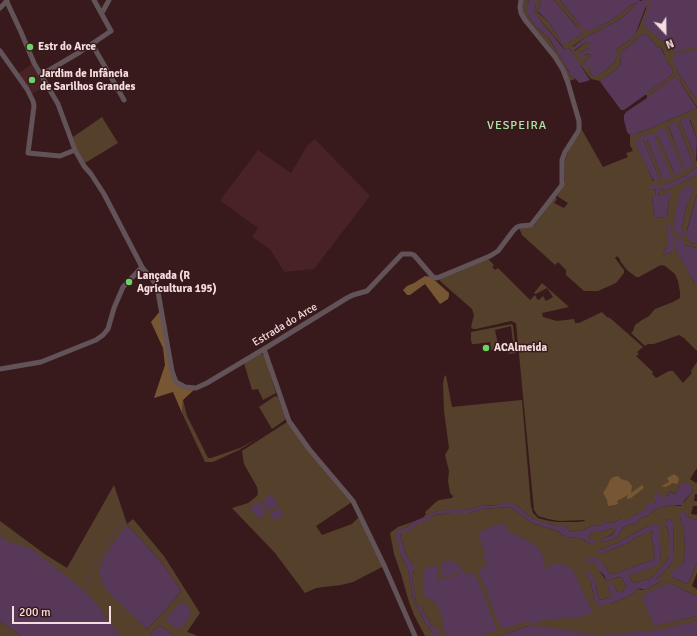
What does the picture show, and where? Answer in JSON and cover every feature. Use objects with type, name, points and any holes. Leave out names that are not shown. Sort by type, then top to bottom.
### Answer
[{"type":"street","points":[[40,75],[111,31],[94,0]]},
{"type":"street","points":[[100,12],[103,11],[109,0]]},
{"type":"street","name":"Estrada do Arce","points":[[7,1],[34,64],[58,104],[74,150],[104,194],[142,266],[155,283],[158,292],[172,371],[176,382],[185,388],[196,388],[207,383],[347,298],[367,291],[402,254],[414,255],[433,277],[437,278],[490,256],[498,250],[517,227],[531,225],[562,185],[562,160],[564,152],[579,130],[579,121],[563,70],[525,20],[521,13],[520,7],[522,0]]},
{"type":"street","points":[[0,8],[7,1]]},
{"type":"street","points":[[92,44],[124,100]]},
{"type":"street","points":[[0,51],[28,90],[33,101],[34,106],[28,153],[60,156],[74,150]]},
{"type":"street","points":[[0,369],[41,362],[96,340],[103,335],[108,329],[114,308],[123,287],[142,266]]},
{"type":"street","points":[[264,349],[288,419],[309,449],[353,501],[384,565],[415,636]]},
{"type":"shaded area","points":[[523,0],[530,0],[528,3],[528,15],[535,26],[548,37],[572,77],[576,79],[569,81],[564,70],[526,20],[522,10]]},
{"type":"shaded area","points":[[530,0],[536,1],[534,12],[564,50],[568,48],[570,49],[590,80],[579,83],[572,77],[548,37],[535,26],[528,15],[528,3]]},
{"type":"shaded area","points":[[534,0],[539,0],[541,4],[537,12],[548,21],[563,45],[582,34],[554,0],[560,0],[582,28],[593,29],[607,23],[628,7],[639,2],[619,20],[584,38],[573,46],[575,51],[586,42],[589,43],[589,48],[579,53],[584,56],[588,54],[591,55],[583,64],[591,68],[589,72],[593,76],[603,72],[614,63],[618,48],[633,38],[646,9],[644,0],[697,0],[697,49],[679,54],[676,69],[697,100],[697,107],[679,80],[674,77],[648,95],[648,92],[664,81],[672,74],[673,71],[661,48],[656,46],[646,34],[642,35],[621,52],[621,64],[617,69],[600,81],[591,79],[570,49],[568,48],[564,50],[534,13],[536,4]]},
{"type":"shaded area","points":[[539,0],[554,0],[580,29],[582,34],[563,46],[548,21],[537,11],[541,4]]},
{"type":"shaded area","points":[[560,0],[644,0],[647,1],[648,4],[633,38],[618,48],[614,63],[594,77],[589,72],[591,68],[586,68],[583,64],[591,56],[590,54],[587,54],[581,58],[578,55],[589,48],[589,43],[586,42],[575,50],[572,48],[584,38],[619,20],[638,2],[628,7],[607,23],[589,31],[582,28]]},
{"type":"shaded area","points":[[649,0],[697,0],[697,47],[676,52],[644,26],[644,21],[650,3]]},
{"type":"shaded area","points":[[646,34],[656,46],[661,48],[673,71],[672,74],[664,81],[648,92],[648,95],[674,77],[677,77],[697,108],[634,135],[630,135],[627,132],[624,115],[626,112],[647,98],[647,95],[624,110],[621,110],[600,81],[617,69],[621,64],[621,52],[642,35]]},
{"type":"shaded area","points":[[697,49],[697,100],[678,73],[672,59],[673,56]]},
{"type":"shaded area","name":"Jardim de Infância de Sarilhos Grandes","points":[[32,64],[44,87],[32,94],[18,74]]},
{"type":"shaded area","points":[[697,108],[697,139],[690,119],[680,121],[695,160],[697,161],[697,167],[685,176],[663,186],[649,186],[656,191],[655,195],[652,195],[654,217],[667,218],[669,197],[671,193],[659,196],[659,190],[662,189],[664,191],[692,178],[697,174],[697,194],[686,233],[690,243],[697,244],[697,248],[684,245],[676,250],[694,283],[696,285],[697,284],[697,351],[679,335],[645,346],[631,333],[635,325],[649,316],[655,309],[680,298],[678,281],[675,274],[665,266],[661,265],[639,277],[636,277],[627,270],[617,256],[615,258],[624,270],[624,273],[616,283],[598,291],[584,291],[566,275],[566,270],[558,262],[555,265],[522,235],[519,228],[534,226],[555,197],[557,199],[554,203],[564,208],[568,203],[557,196],[565,180],[564,163],[569,149],[582,130],[603,167],[628,157],[626,153],[633,151],[630,145],[630,135],[634,135]],"holes":[[[678,125],[693,163],[686,169],[668,126]],[[666,130],[669,138],[675,175],[656,132]],[[650,133],[662,177],[646,137]],[[643,139],[659,178],[653,181],[636,142]],[[693,189],[686,207],[682,228],[683,234],[681,234],[673,225],[675,217]],[[666,225],[673,238],[673,252],[663,255],[668,247],[668,231]]]},
{"type":"shaded area","points":[[689,116],[697,139],[696,161],[680,121]]},
{"type":"shaded area","points":[[102,117],[118,143],[85,163],[76,147],[73,137]]},
{"type":"shaded area","points":[[675,122],[678,125],[693,163],[693,165],[687,169],[685,169],[668,126]]},
{"type":"shaded area","points":[[664,128],[684,171],[676,175],[656,132],[659,129]]},
{"type":"shaded area","points":[[650,133],[654,136],[670,173],[671,177],[668,179],[664,179],[662,177],[646,137],[646,135]]},
{"type":"shaded area","points":[[315,139],[370,196],[314,269],[284,272],[270,249],[252,237],[258,228],[222,202],[221,199],[258,150],[291,173],[307,146]]},
{"type":"shaded area","points":[[637,139],[643,139],[659,178],[658,182],[655,182],[652,178],[635,142]]},
{"type":"shaded area","points":[[697,167],[697,174],[692,178],[664,191],[662,189],[659,190],[659,196],[671,192],[672,194],[669,197],[667,218],[654,217],[652,195],[655,195],[656,191],[654,189],[650,190],[649,186],[664,185],[685,176]]},
{"type":"shaded area","points":[[691,185],[694,189],[686,207],[682,228],[683,234],[677,234],[673,225],[679,196],[681,190]]},
{"type":"shaded area","points":[[697,194],[697,244],[690,243],[686,234]]},
{"type":"shaded area","points":[[667,224],[669,224],[673,235],[673,252],[663,255],[668,247]]},
{"type":"shaded area","points":[[681,236],[684,245],[697,248],[696,286],[676,250],[676,238]]},
{"type":"shaded area","points":[[488,259],[494,265],[492,267],[495,270],[498,268],[530,300],[535,295],[539,300],[543,296],[546,301],[553,297],[547,288],[536,294],[534,293],[542,283],[569,307],[542,313],[543,317],[557,321],[574,319],[575,323],[579,323],[602,312],[643,347],[637,352],[639,354],[636,356],[653,372],[652,374],[656,378],[669,371],[673,371],[683,383],[692,373],[691,371],[697,362],[697,468],[690,479],[696,483],[697,482],[697,494],[695,494],[694,501],[697,501],[697,506],[693,506],[691,514],[697,515],[697,520],[688,517],[684,512],[680,518],[684,530],[685,552],[683,563],[672,577],[686,584],[690,579],[697,563],[697,573],[692,586],[697,589],[697,596],[669,583],[654,625],[697,616],[697,636],[513,636],[531,625],[499,636],[425,636],[409,602],[394,554],[390,533],[398,527],[415,521],[398,531],[401,555],[408,569],[413,598],[416,606],[432,632],[434,628],[423,612],[422,607],[418,606],[416,602],[412,574],[414,566],[406,555],[400,534],[402,531],[409,529],[416,523],[435,515],[469,513],[481,509],[510,507],[532,523],[557,531],[566,537],[579,538],[590,543],[592,540],[589,536],[591,533],[614,528],[615,531],[611,535],[600,540],[600,542],[608,541],[617,537],[624,527],[631,524],[634,525],[641,518],[647,516],[658,508],[672,505],[681,506],[693,489],[681,483],[676,493],[674,494],[670,491],[666,497],[663,497],[653,503],[646,510],[629,519],[621,519],[611,523],[604,522],[604,524],[597,526],[593,525],[584,530],[570,532],[566,526],[555,526],[548,523],[539,522],[516,505],[502,503],[499,505],[481,506],[465,510],[438,511],[422,519],[426,514],[425,512],[436,502],[439,500],[452,498],[453,496],[450,493],[448,481],[449,471],[445,455],[449,448],[444,411],[443,384],[444,377],[446,375],[452,407],[522,400],[531,506],[533,513],[538,518],[549,521],[578,522],[585,521],[559,521],[548,519],[538,516],[534,510],[516,323],[511,321],[473,329],[471,327],[474,315],[472,309],[440,281],[440,278]],"holes":[[[669,519],[673,521],[674,559],[666,570],[656,579],[662,581],[645,590],[638,588],[634,593],[610,604],[594,599],[591,582],[586,573],[596,586],[600,600],[611,596],[607,586],[614,585],[617,592],[621,592],[626,586],[621,577],[607,581],[599,571],[599,567],[590,562],[603,563],[609,573],[613,574],[653,560],[655,554],[651,535],[653,532],[651,531],[636,537],[628,543],[600,554],[597,551],[617,543],[650,525],[659,526],[661,550],[660,563],[635,574],[629,575],[633,583],[649,579],[655,575],[667,561],[669,556],[669,539],[666,521]]]},
{"type":"shaded area","points":[[425,276],[431,277],[449,293],[448,299],[440,304],[425,284],[410,295],[407,295],[403,290],[407,286]]},
{"type":"shaded area","points":[[161,310],[176,382],[196,388],[183,400],[182,413],[173,392],[154,398],[165,365],[163,348],[151,322]]},
{"type":"shaded area","points":[[512,324],[516,353],[507,354],[514,350],[511,326],[495,330],[499,349],[491,350],[490,342],[472,344],[471,332]]},
{"type":"shaded area","points":[[261,353],[265,356],[276,393],[263,400],[258,389],[252,390],[244,363]]},
{"type":"shaded area","points":[[275,396],[278,397],[286,418],[272,429],[259,407]]},
{"type":"shaded area","points":[[183,400],[187,416],[208,458],[240,448],[257,439],[239,450],[213,462],[205,462],[182,413]]},
{"type":"shaded area","points":[[287,422],[291,425],[352,502],[316,526],[322,535],[352,524],[360,516],[384,566],[353,582],[316,588],[305,593],[275,553],[232,508],[248,503],[257,496],[258,493],[257,487],[244,464],[242,451]]},
{"type":"shaded area","points":[[674,474],[679,479],[677,484],[673,483],[666,487],[661,486],[669,482],[667,478]]},
{"type":"shaded area","points":[[618,476],[621,479],[628,481],[632,486],[631,493],[642,485],[644,488],[631,498],[627,499],[628,495],[617,501],[618,504],[608,506],[607,500],[603,493],[610,480],[613,477]]},
{"type":"shaded area","points":[[681,483],[686,483],[693,488],[683,505],[672,505],[658,508],[647,516],[641,518],[634,525],[631,524],[624,527],[617,537],[608,541],[600,542],[599,540],[612,535],[615,531],[614,528],[591,533],[589,536],[590,539],[595,540],[596,542],[590,543],[579,538],[566,537],[557,531],[532,523],[510,507],[481,509],[469,513],[435,515],[416,523],[409,529],[402,531],[400,534],[406,555],[414,566],[412,574],[416,602],[418,606],[422,607],[423,612],[430,624],[434,628],[439,629],[438,635],[434,636],[432,634],[416,606],[413,598],[408,569],[401,555],[396,537],[398,531],[415,521],[438,511],[465,510],[481,506],[499,505],[507,502],[516,505],[533,519],[555,526],[566,526],[570,532],[584,530],[593,525],[597,526],[603,524],[604,522],[611,523],[621,519],[629,519],[634,515],[639,514],[641,511],[646,510],[646,506],[651,502],[656,502],[654,497],[656,494],[666,497],[669,491],[674,494],[676,493]]},
{"type":"shaded area","points":[[114,485],[127,524],[133,519],[164,556],[200,613],[187,632],[198,636],[174,636],[161,626],[157,627],[151,634],[152,636],[62,636],[0,553],[0,521],[46,555],[67,568]],"holes":[[[127,525],[155,555],[181,591],[147,629],[102,583],[102,578]]]},
{"type":"shaded area","points":[[271,494],[277,502],[277,505],[269,511],[262,501]]},
{"type":"shaded area","points":[[260,502],[266,513],[259,518],[250,508],[256,503]]},
{"type":"shaded area","points":[[279,507],[284,514],[275,520],[270,514]]},
{"type":"shaded area","points":[[681,511],[688,517],[697,520],[697,563],[690,579],[686,584],[672,577],[671,573],[683,563],[685,552],[684,530],[680,518]]},
{"type":"shaded area","points":[[669,519],[673,521],[674,559],[666,570],[656,579],[661,579],[662,581],[645,590],[638,588],[634,593],[610,604],[597,606],[594,599],[591,582],[586,573],[587,571],[589,571],[594,578],[600,600],[611,596],[607,586],[609,584],[614,585],[617,592],[624,590],[626,586],[621,577],[607,581],[594,563],[586,563],[585,559],[591,557],[597,558],[603,563],[609,573],[613,574],[653,560],[655,554],[651,535],[653,532],[652,531],[636,537],[628,543],[600,554],[596,552],[617,543],[650,525],[659,524],[661,550],[660,563],[641,572],[629,575],[633,583],[649,579],[655,575],[667,561],[669,556],[668,530],[665,523]]},
{"type":"shaded area","points":[[505,524],[509,532],[528,541],[540,550],[545,563],[543,569],[546,569],[553,563],[560,563],[572,569],[592,610],[591,612],[585,616],[538,621],[534,624],[530,621],[501,629],[480,575],[479,570],[487,565],[484,558],[485,552],[478,534],[495,525]]},
{"type":"shaded area","points":[[127,525],[155,555],[181,591],[147,629],[112,596],[102,583],[102,578],[99,573],[99,569],[105,556],[114,541]]},
{"type":"shaded area","points":[[0,536],[7,541],[30,548],[71,580],[95,601],[105,617],[121,636],[21,636],[0,621]]},
{"type":"shaded area","points":[[452,560],[462,569],[465,574],[475,574],[492,616],[496,630],[493,632],[480,636],[445,636],[441,614],[436,603],[424,596],[424,572],[425,567],[438,566],[437,575],[440,586],[440,579],[461,574],[457,573],[441,577],[442,563]]},
{"type":"shaded area","points":[[669,583],[697,596],[697,616],[654,626],[642,597],[645,594]]},
{"type":"shaded area","points":[[183,603],[189,607],[191,613],[182,628],[176,628],[166,621],[168,616],[179,604]]},
{"type":"shaded area","points":[[0,621],[21,636],[0,636]]},
{"type":"shaded area","points":[[697,621],[697,636],[499,636],[531,625],[599,635],[658,630]]},
{"type":"shaded area","points":[[161,626],[174,636],[152,636],[151,634],[157,627]]},
{"type":"waterway","points":[[526,0],[524,7],[525,14],[529,21]]},
{"type":"waterway","points":[[537,31],[552,48],[568,74],[571,74]]},
{"type":"waterway","points":[[654,136],[658,134]]},
{"type":"waterway","points":[[642,138],[643,137],[646,139]]},
{"type":"waterway","points":[[398,532],[409,529],[416,523],[430,517]]},
{"type":"waterway","points":[[85,592],[84,589],[89,586],[91,582],[88,577],[123,518]]},
{"type":"place","name":"Estr do Arce","points":[[30,47]]},
{"type":"place","name":"Jardim de Infância de Sarilhos Grandes","points":[[32,80]]},
{"type":"place","name":"Lançada (R Agricultura 195)","points":[[129,282]]},
{"type":"place","name":"ACAlmeida","points":[[486,348]]},
{"type":"district","name":"VESPEIRA","points":[[517,126]]}]
